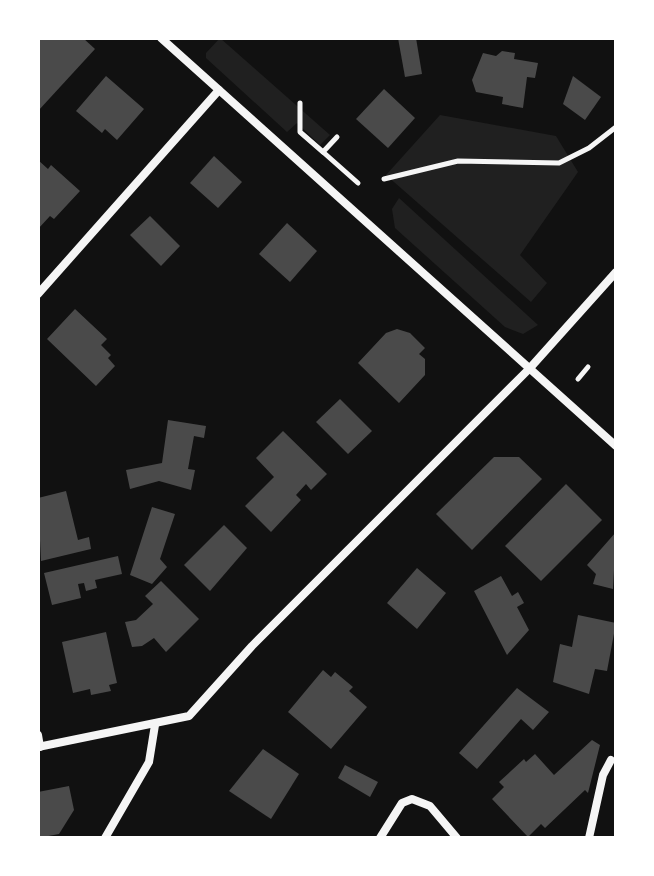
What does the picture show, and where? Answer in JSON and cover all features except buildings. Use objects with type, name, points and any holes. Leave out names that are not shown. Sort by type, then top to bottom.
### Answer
[{"type":"street","points":[[161,38],[616,446]]},
{"type":"street","points":[[38,294],[219,90]]},
{"type":"street","points":[[38,735],[39,747],[189,716],[262,635],[530,368],[616,272]]},
{"type":"street","points":[[105,838],[149,762],[155,725]]},
{"type":"street","points":[[589,838],[603,775],[611,760]]},
{"type":"street","points":[[380,838],[402,803],[412,799],[430,806],[457,838]]},
{"type":"path","points":[[300,103],[300,132],[358,183]]},
{"type":"path","points":[[384,179],[458,161],[559,163],[573,158],[616,127]]},
{"type":"path","points":[[323,152],[337,137]]},
{"type":"path","points":[[578,379],[588,367]]},
{"type":"shaded area","points":[[220,38],[330,135],[320,145],[297,123],[287,132],[206,58],[206,53]]},
{"type":"shaded area","points":[[440,115],[556,136],[578,172],[520,255],[547,283],[531,302],[386,175]]},
{"type":"shaded area","points":[[399,198],[538,325],[523,334],[505,327],[395,228],[392,209]]}]
